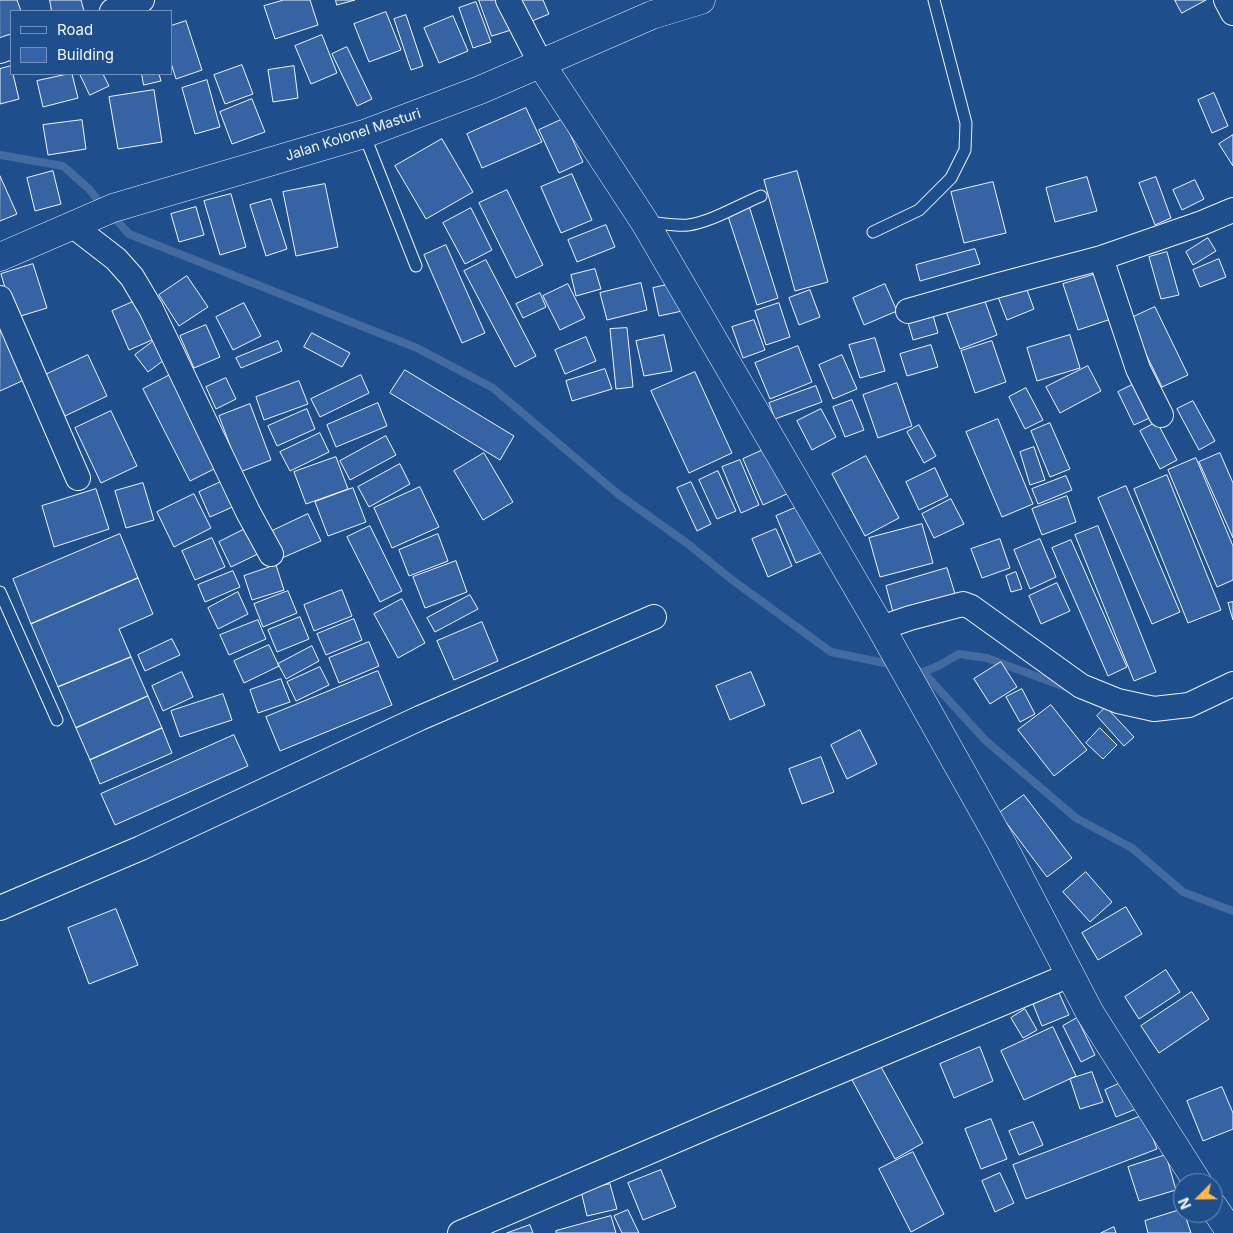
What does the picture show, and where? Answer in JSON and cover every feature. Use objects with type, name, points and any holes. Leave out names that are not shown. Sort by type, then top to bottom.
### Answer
[{"type":"street","points":[[115,10],[142,0]]},
{"type":"street","points":[[508,0],[542,64],[644,221],[881,628],[1001,842],[1090,1013],[1192,1173]]},
{"type":"street","name":"Jalan Kolonel Masturi","points":[[0,257],[113,208],[364,134],[480,90],[652,15],[701,0]]},
{"type":"street","points":[[1226,0],[1233,13]]},
{"type":"street","points":[[908,311],[1000,284],[1101,258],[1202,223],[1233,210]]},
{"type":"street","points":[[79,222],[132,277],[151,309],[248,512],[271,554]]},
{"type":"street","points":[[1101,258],[1138,369],[1161,415]]},
{"type":"street","points":[[0,298],[78,478]]},
{"type":"street","points":[[881,628],[963,604],[971,607],[1081,686],[1118,701],[1154,709],[1189,705],[1233,684]]},
{"type":"street","points":[[0,908],[141,848],[420,718],[654,617]]},
{"type":"street","points":[[460,1233],[1070,975]]},
{"type":"street","points":[[1223,1221],[1231,1233]]},
{"type":"lane","points":[[873,232],[919,210],[951,178],[965,150],[966,123],[934,0]]},
{"type":"lane","points":[[364,134],[416,266]]},
{"type":"lane","points":[[644,221],[675,225],[690,224],[761,196]]},
{"type":"lane","points":[[0,592],[57,720]]},
{"type":"building","points":[[0,0],[17,0],[21,10],[10,10],[10,36],[0,41]]},
{"type":"building","points":[[50,0],[81,0],[84,10],[52,10]]},
{"type":"building","points":[[284,0],[310,0],[318,25],[275,39],[264,6]]},
{"type":"building","points":[[336,0],[355,0],[337,5]]},
{"type":"building","points":[[479,0],[501,0],[511,30],[492,36]]},
{"type":"building","points":[[515,0],[543,0],[549,14],[525,24]]},
{"type":"building","points":[[1175,0],[1206,0],[1182,13]]},
{"type":"building","points":[[476,2],[491,42],[473,48],[459,8]]},
{"type":"building","points":[[386,12],[401,50],[369,62],[354,24]]},
{"type":"building","points":[[406,15],[423,66],[411,70],[394,19]]},
{"type":"building","points":[[453,16],[468,51],[439,63],[424,28]]},
{"type":"building","points":[[186,21],[202,70],[176,79],[172,66],[172,26]]},
{"type":"building","points":[[322,35],[337,73],[311,84],[295,46]]},
{"type":"building","points":[[347,47],[372,99],[357,106],[332,54]]},
{"type":"building","points":[[242,65],[253,94],[225,104],[214,75]]},
{"type":"building","points":[[10,66],[10,75],[13,75],[19,99],[0,104],[0,69]]},
{"type":"building","points":[[294,66],[298,98],[273,102],[268,70]]},
{"type":"building","points":[[72,75],[78,98],[43,107],[37,81]]},
{"type":"building","points":[[80,75],[104,75],[109,86],[90,95]]},
{"type":"building","points":[[142,75],[159,75],[161,81],[144,85]]},
{"type":"building","points":[[207,80],[220,127],[195,134],[182,88]]},
{"type":"building","points":[[154,90],[162,142],[118,149],[109,97]]},
{"type":"building","points":[[1214,93],[1228,126],[1212,133],[1198,100]]},
{"type":"building","points":[[252,99],[265,132],[232,144],[220,112]]},
{"type":"building","points":[[526,108],[542,142],[482,168],[467,134]]},
{"type":"building","points":[[563,119],[583,162],[559,173],[539,130]]},
{"type":"building","points":[[82,120],[86,149],[48,155],[43,125]]},
{"type":"building","points":[[1233,135],[1233,166],[1219,144]]},
{"type":"building","points":[[442,139],[473,192],[426,219],[395,166]]},
{"type":"building","points":[[53,171],[61,204],[35,211],[27,178]]},
{"type":"building","points":[[797,171],[828,282],[795,291],[764,180]]},
{"type":"building","points":[[572,174],[592,220],[561,233],[541,187]]},
{"type":"building","points":[[0,176],[17,214],[0,221]]},
{"type":"building","points":[[1087,177],[1097,211],[1055,222],[1046,188]]},
{"type":"building","points":[[1156,177],[1171,218],[1155,225],[1139,183]]},
{"type":"building","points":[[1195,180],[1204,199],[1182,210],[1173,190]]},
{"type":"building","points":[[993,182],[1006,233],[964,243],[951,192]]},
{"type":"building","points":[[325,184],[338,247],[296,256],[283,192]]},
{"type":"building","points":[[507,190],[543,265],[516,278],[479,203]]},
{"type":"building","points":[[231,194],[246,247],[220,255],[204,201]]},
{"type":"building","points":[[271,199],[287,249],[266,256],[250,205]]},
{"type":"building","points":[[749,206],[778,298],[757,305],[727,213]]},
{"type":"building","points":[[196,207],[204,235],[179,242],[171,214]]},
{"type":"building","points":[[471,208],[492,250],[465,264],[443,223]]},
{"type":"building","points":[[606,225],[615,247],[577,262],[568,240]]},
{"type":"building","points":[[1208,238],[1216,251],[1193,265],[1186,252]]},
{"type":"building","points":[[446,245],[485,333],[462,343],[424,255]]},
{"type":"building","points":[[975,249],[980,264],[920,281],[916,265]]},
{"type":"building","points":[[1167,252],[1179,295],[1161,299],[1149,257]]},
{"type":"building","points":[[1219,259],[1226,277],[1200,287],[1193,270]]},
{"type":"building","points":[[486,260],[536,356],[515,367],[464,271]]},
{"type":"building","points":[[33,264],[47,308],[14,318],[1,274]]},
{"type":"building","points":[[595,269],[601,289],[576,296],[571,275]]},
{"type":"building","points":[[1096,274],[1111,319],[1078,330],[1063,284]]},
{"type":"building","points":[[187,276],[208,307],[179,326],[159,295]]},
{"type":"building","points":[[641,283],[647,310],[607,320],[600,293]]},
{"type":"building","points":[[676,283],[682,311],[659,316],[653,288]]},
{"type":"building","points":[[568,284],[585,318],[560,330],[543,296]]},
{"type":"building","points":[[885,284],[897,311],[864,325],[853,298]]},
{"type":"building","points":[[1026,287],[1034,309],[1007,320],[998,297]]},
{"type":"building","points":[[810,290],[820,317],[799,325],[789,298]]},
{"type":"building","points":[[540,293],[546,307],[523,318],[516,304]]},
{"type":"building","points":[[982,293],[997,335],[960,349],[944,306]]},
{"type":"building","points":[[142,298],[159,337],[129,350],[112,311]]},
{"type":"building","points":[[244,303],[261,336],[233,350],[216,317]]},
{"type":"building","points":[[779,303],[790,337],[766,345],[755,311]]},
{"type":"building","points":[[1155,307],[1188,375],[1162,387],[1129,319]]},
{"type":"building","points":[[932,312],[938,333],[913,340],[907,319]]},
{"type":"building","points":[[754,320],[765,350],[743,358],[732,327]]},
{"type":"building","points":[[0,324],[24,380],[0,391]]},
{"type":"building","points":[[206,325],[220,357],[194,368],[180,336]]},
{"type":"building","points":[[627,328],[633,387],[616,389],[610,329]]},
{"type":"building","points":[[312,333],[350,353],[342,367],[304,347]]},
{"type":"building","points":[[664,335],[672,371],[644,376],[636,341]]},
{"type":"building","points":[[1070,335],[1080,368],[1037,381],[1027,348]]},
{"type":"building","points":[[586,337],[596,361],[565,374],[555,350]]},
{"type":"building","points":[[875,338],[885,371],[860,378],[849,345]]},
{"type":"building","points":[[155,340],[168,357],[148,372],[135,355]]},
{"type":"building","points":[[278,341],[282,351],[241,368],[236,358]]},
{"type":"building","points":[[992,341],[1006,382],[975,393],[961,351]]},
{"type":"building","points":[[931,345],[938,367],[907,376],[900,354]]},
{"type":"building","points":[[798,346],[812,382],[770,399],[755,363]]},
{"type":"building","points":[[88,355],[107,396],[65,416],[45,375]]},
{"type":"building","points":[[842,355],[857,389],[833,399],[819,365]]},
{"type":"building","points":[[1088,366],[1101,391],[1060,413],[1046,387]]},
{"type":"building","points":[[605,369],[612,389],[572,401],[566,381]]},
{"type":"building","points":[[405,370],[514,436],[500,460],[390,393]]},
{"type":"building","points":[[695,372],[732,453],[689,473],[651,391]]},
{"type":"building","points":[[172,374],[218,467],[190,481],[143,389]]},
{"type":"building","points":[[361,375],[369,393],[320,417],[311,399]]},
{"type":"building","points":[[226,378],[236,399],[216,409],[206,387]]},
{"type":"building","points":[[299,381],[308,404],[264,420],[256,397]]},
{"type":"building","points":[[1138,382],[1154,416],[1134,425],[1118,392]]},
{"type":"building","points":[[897,383],[912,426],[878,438],[863,395]]},
{"type":"building","points":[[816,386],[822,402],[775,419],[769,403]]},
{"type":"building","points":[[1026,388],[1043,420],[1025,429],[1009,397]]},
{"type":"building","points":[[852,400],[864,430],[845,437],[833,407]]},
{"type":"building","points":[[1193,401],[1215,441],[1199,450],[1177,409]]},
{"type":"building","points":[[378,403],[387,426],[336,447],[327,425]]},
{"type":"building","points":[[250,404],[271,460],[240,472],[219,416]]},
{"type":"building","points":[[307,409],[315,429],[277,446],[268,426]]},
{"type":"building","points":[[821,409],[836,437],[812,450],[797,421]]},
{"type":"building","points":[[111,411],[137,466],[101,483],[75,428]]},
{"type":"building","points":[[998,419],[1033,504],[1002,517],[966,432]]},
{"type":"building","points":[[1157,422],[1177,460],[1160,469],[1140,431]]},
{"type":"building","points":[[1050,423],[1070,469],[1050,477],[1031,431]]},
{"type":"building","points":[[919,425],[936,456],[924,463],[907,432]]},
{"type":"building","points":[[320,433],[329,452],[290,471],[280,452]]},
{"type":"building","points":[[386,436],[396,455],[350,480],[340,461]]},
{"type":"building","points":[[772,446],[791,492],[763,505],[743,459]]},
{"type":"building","points":[[1034,447],[1045,480],[1030,485],[1020,452]]},
{"type":"building","points":[[484,453],[513,502],[483,520],[454,471]]},
{"type":"building","points":[[1220,453],[1233,483],[1233,538],[1199,462]]},
{"type":"building","points":[[866,456],[899,518],[865,536],[832,474]]},
{"type":"building","points":[[336,457],[348,489],[306,504],[294,472]]},
{"type":"building","points":[[1196,458],[1233,546],[1233,580],[1217,587],[1168,470]]},
{"type":"building","points":[[740,460],[759,505],[741,513],[722,467]]},
{"type":"building","points":[[400,464],[410,484],[369,507],[358,487]]},
{"type":"building","points":[[935,468],[948,496],[919,510],[906,482]]},
{"type":"building","points":[[718,471],[736,511],[717,519],[699,480]]},
{"type":"building","points":[[1167,475],[1221,610],[1188,623],[1134,489]]},
{"type":"building","points":[[1066,476],[1072,490],[1038,504],[1032,489]]},
{"type":"building","points":[[225,480],[237,505],[210,517],[199,492]]},
{"type":"building","points":[[691,482],[711,524],[697,531],[677,488]]},
{"type":"building","points":[[143,483],[154,520],[126,528],[115,491]]},
{"type":"building","points":[[1126,486],[1180,612],[1152,624],[1098,498]]},
{"type":"building","points":[[420,487],[439,527],[392,548],[374,508]]},
{"type":"building","points":[[353,488],[366,522],[328,536],[315,502]]},
{"type":"building","points":[[96,489],[109,529],[54,547],[42,506]]},
{"type":"building","points":[[194,494],[211,528],[174,547],[157,512]]},
{"type":"building","points":[[1067,496],[1076,522],[1042,535],[1032,509]]},
{"type":"building","points":[[951,499],[964,524],[934,538],[922,514]]},
{"type":"building","points":[[802,505],[822,552],[796,563],[776,516]]},
{"type":"building","points":[[308,514],[321,541],[282,558],[270,532]]},
{"type":"building","points":[[922,524],[933,563],[880,577],[869,538]]},
{"type":"building","points":[[253,525],[266,550],[231,567],[219,542]]},
{"type":"building","points":[[370,526],[402,591],[380,602],[347,537]]},
{"type":"building","points":[[1098,526],[1156,672],[1134,681],[1075,535]]},
{"type":"building","points":[[776,529],[792,566],[768,577],[752,539]]},
{"type":"building","points":[[120,534],[138,578],[31,624],[13,579]]},
{"type":"building","points":[[438,534],[448,561],[409,576],[399,550]]},
{"type":"building","points":[[212,538],[225,567],[195,580],[182,551]]},
{"type":"building","points":[[1000,539],[1010,568],[982,578],[971,549]]},
{"type":"building","points":[[1040,539],[1056,577],[1030,589],[1014,550]]},
{"type":"building","points":[[1071,540],[1127,667],[1108,676],[1052,548]]},
{"type":"building","points":[[456,561],[467,592],[425,608],[413,577]]},
{"type":"building","points":[[276,565],[284,590],[252,600],[244,576]]},
{"type":"building","points":[[947,568],[956,597],[894,616],[886,586]]},
{"type":"building","points":[[233,571],[240,587],[205,602],[198,585]]},
{"type":"building","points":[[1016,572],[1022,589],[1011,592],[1006,576]]},
{"type":"building","points":[[138,578],[153,614],[119,629],[131,657],[58,687],[31,624]]},
{"type":"building","points":[[1057,583],[1070,611],[1041,624],[1029,596]]},
{"type":"building","points":[[342,590],[352,616],[314,631],[304,605]]},
{"type":"building","points":[[288,591],[297,613],[263,627],[254,604]]},
{"type":"building","points":[[238,592],[248,614],[218,629],[208,608]]},
{"type":"building","points":[[470,595],[478,609],[435,632],[427,618]]},
{"type":"building","points":[[402,599],[425,643],[398,658],[374,614]]},
{"type":"building","points":[[1233,602],[1233,620],[1228,603]]},
{"type":"building","points":[[300,617],[309,639],[277,652],[268,630]]},
{"type":"building","points":[[354,619],[362,640],[326,655],[317,634]]},
{"type":"building","points":[[258,620],[266,639],[229,655],[220,635]]},
{"type":"building","points":[[482,622],[498,661],[454,680],[437,641]]},
{"type":"building","points":[[172,639],[180,655],[145,671],[138,655]]},
{"type":"building","points":[[369,642],[379,666],[339,683],[329,658]]},
{"type":"building","points":[[269,645],[279,666],[244,683],[234,661]]},
{"type":"building","points":[[312,646],[319,661],[286,679],[278,664]]},
{"type":"building","points":[[131,657],[148,696],[76,728],[58,687]]},
{"type":"building","points":[[1001,662],[1017,687],[990,704],[974,679]]},
{"type":"building","points":[[320,667],[329,685],[296,701],[287,682]]},
{"type":"building","points":[[378,671],[392,705],[280,751],[266,717]]},
{"type":"building","points":[[182,672],[193,697],[163,711],[152,686]]},
{"type":"building","points":[[751,672],[765,705],[730,720],[716,686]]},
{"type":"building","points":[[281,679],[290,702],[258,713],[250,690]]},
{"type":"building","points":[[1022,689],[1035,714],[1020,722],[1006,697]]},
{"type":"building","points":[[223,694],[232,720],[180,737],[171,711]]},
{"type":"building","points":[[148,696],[162,728],[90,760],[76,728]]},
{"type":"building","points":[[1051,705],[1087,750],[1054,776],[1018,730]]},
{"type":"building","points":[[1106,707],[1134,737],[1124,746],[1097,716]]},
{"type":"building","points":[[162,728],[172,753],[100,784],[90,760]]},
{"type":"building","points":[[1100,728],[1117,745],[1103,759],[1086,743]]},
{"type":"building","points":[[860,730],[877,764],[847,779],[831,745]]},
{"type":"building","points":[[234,735],[248,766],[115,825],[101,794]]},
{"type":"building","points":[[821,757],[834,792],[802,804],[789,769]]},
{"type":"building","points":[[1024,795],[1072,858],[1047,877],[999,813]]},
{"type":"building","points":[[1086,872],[1112,902],[1090,922],[1063,892]]},
{"type":"building","points":[[1126,907],[1142,934],[1098,960],[1082,933]]},
{"type":"building","points":[[116,909],[138,965],[89,984],[68,928]]},
{"type":"building","points":[[1166,970],[1180,992],[1139,1019],[1125,997]]},
{"type":"building","points":[[1192,992],[1209,1019],[1159,1053],[1141,1026]]},
{"type":"building","points":[[1059,993],[1069,1015],[1042,1026],[1033,1004]]},
{"type":"building","points":[[1025,1009],[1037,1030],[1023,1038],[1011,1018]]},
{"type":"building","points":[[1077,1018],[1095,1055],[1081,1062],[1063,1026]]},
{"type":"building","points":[[1053,1027],[1076,1076],[1024,1100],[1001,1051]]},
{"type":"building","points":[[980,1047],[993,1081],[954,1098],[940,1064]]},
{"type":"building","points":[[880,1065],[923,1143],[895,1159],[852,1080]]},
{"type":"building","points":[[1092,1072],[1103,1102],[1080,1109],[1070,1079]]},
{"type":"building","points":[[1125,1081],[1136,1109],[1116,1117],[1105,1090]]},
{"type":"building","points":[[1222,1087],[1233,1113],[1233,1129],[1203,1141],[1187,1101]]},
{"type":"building","points":[[1144,1115],[1157,1149],[1026,1199],[1013,1165]]},
{"type":"building","points":[[991,1119],[1007,1159],[981,1169],[965,1129]]},
{"type":"building","points":[[1033,1122],[1043,1145],[1019,1155],[1009,1131]]},
{"type":"building","points":[[913,1152],[944,1214],[911,1232],[879,1169]]},
{"type":"building","points":[[1166,1155],[1173,1180],[1173,1191],[1139,1201],[1128,1167]]},
{"type":"building","points":[[661,1170],[676,1207],[643,1220],[628,1183]]},
{"type":"building","points":[[1000,1173],[1014,1203],[995,1212],[982,1181]]},
{"type":"building","points":[[610,1184],[617,1209],[587,1216],[581,1191]]},
{"type":"building","points":[[628,1210],[639,1233],[622,1233],[614,1216]]},
{"type":"building","points":[[1173,1212],[1173,1223],[1188,1223],[1191,1233],[1148,1233],[1145,1221]]},
{"type":"building","points":[[611,1216],[616,1233],[556,1233],[556,1231]]},
{"type":"building","points":[[530,1225],[533,1233],[507,1233]]},
{"type":"building","points":[[1114,1227],[1116,1233],[1101,1233]]},
{"type":"waterway","points":[[0,155],[63,166],[89,189],[103,206]]},
{"type":"waterway","points":[[111,214],[129,234],[417,348],[493,388],[618,494],[688,544],[731,579],[831,652],[894,665]]},
{"type":"waterway","points":[[923,672],[959,654],[987,658],[1068,688]]},
{"type":"waterway","points":[[912,669],[923,672],[985,740],[1076,818],[1132,848],[1183,892],[1233,911]]}]
